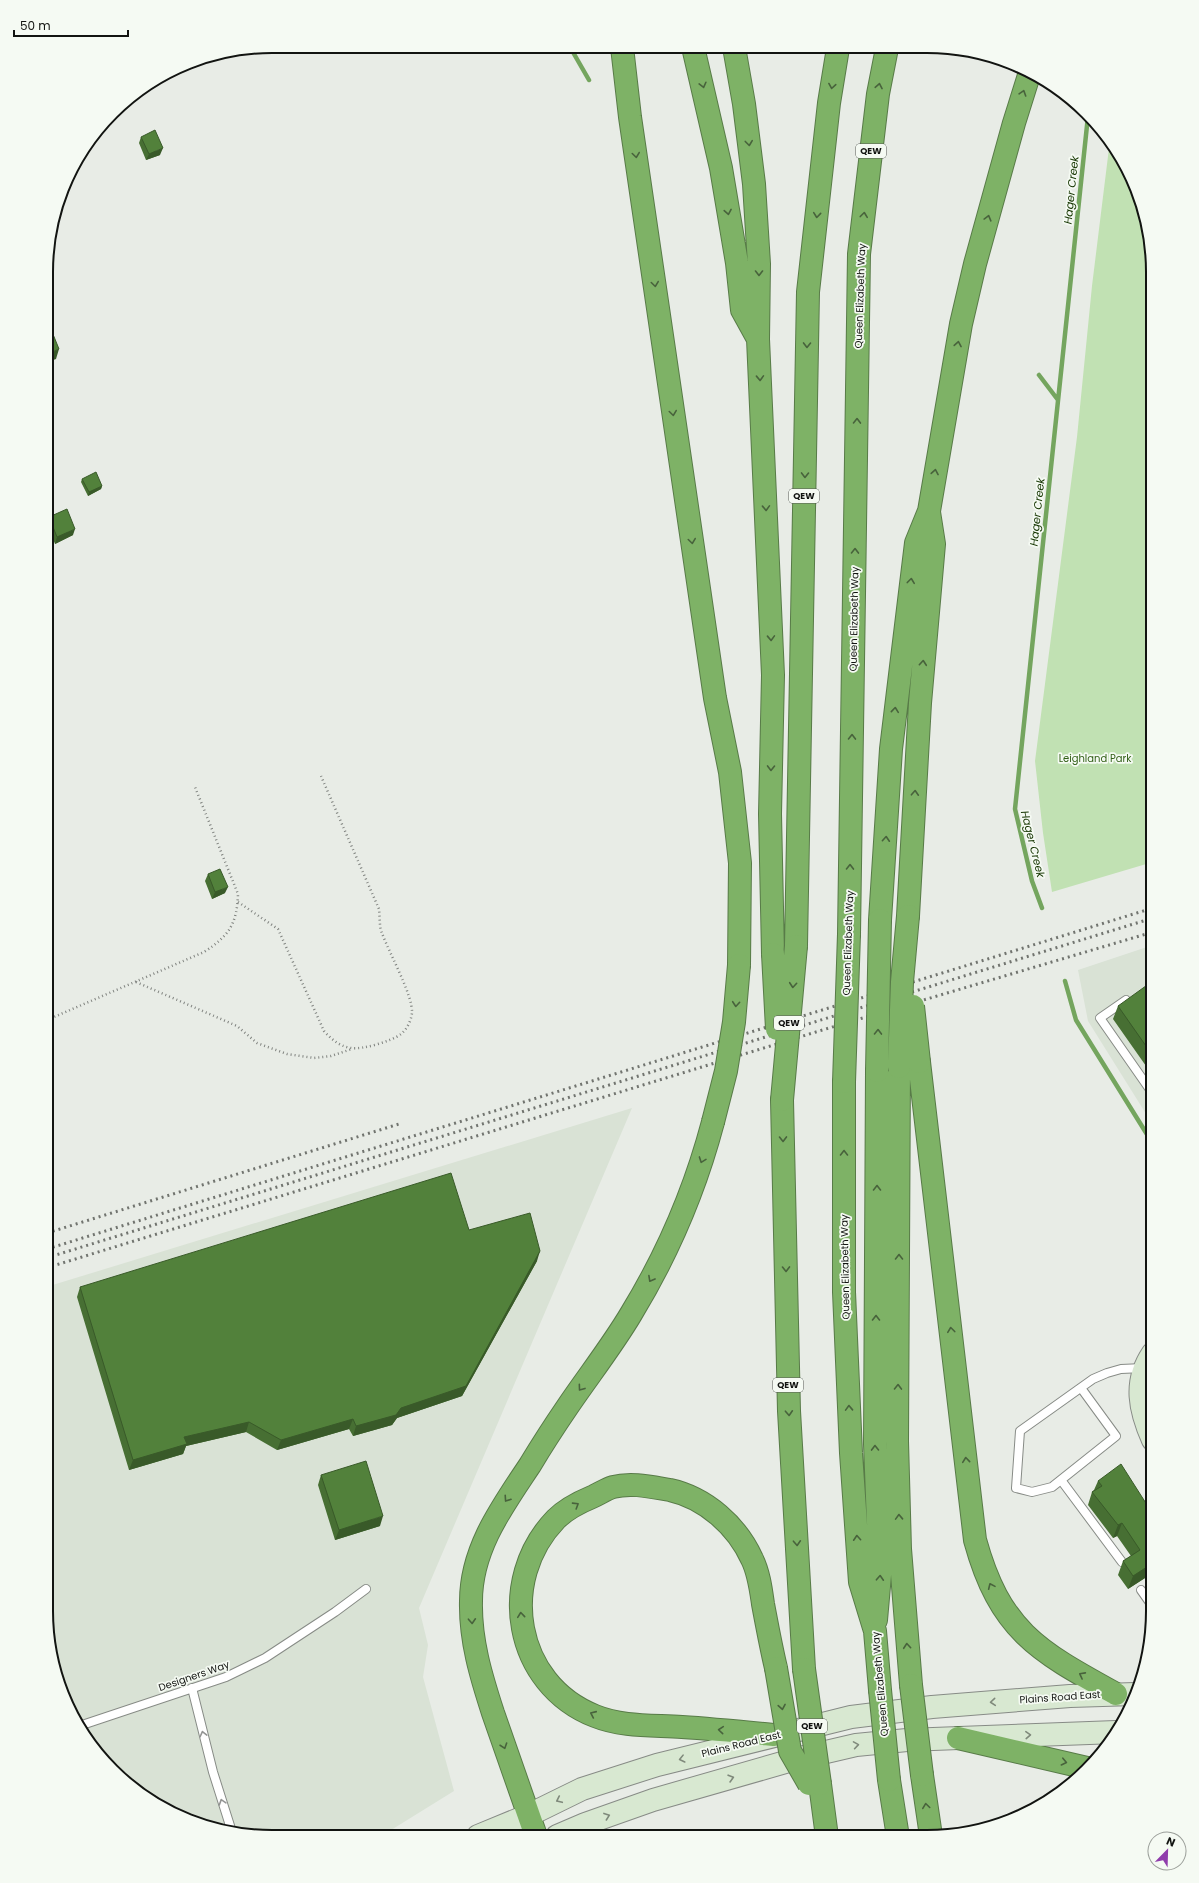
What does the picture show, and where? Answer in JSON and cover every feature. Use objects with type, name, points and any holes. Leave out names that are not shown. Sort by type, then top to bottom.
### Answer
[{"type":"highway","points":[[609,53],[615,77],[630,117]]},
{"type":"highway","points":[[534,1830],[480,1670],[473,1637],[471,1600],[476,1564],[484,1540],[500,1509],[568,1405],[607,1352],[653,1275],[680,1217],[704,1155],[726,1071],[734,1022],[739,965],[740,863],[730,772],[714,690],[630,117],[623,53]]},
{"type":"highway","points":[[694,53],[721,168],[737,263],[742,310],[758,339]]},
{"type":"highway","points":[[735,53],[744,104],[754,184],[759,264],[758,339],[773,675],[770,814],[773,954],[782,1100]]},
{"type":"highway","name":"QEW","points":[[826,1830],[822,1806],[815,1784],[804,1669],[789,1411],[782,1100],[796,946],[808,292],[829,103],[837,53]]},
{"type":"highway","name":"Queen Elizabeth Way","points":[[886,53],[878,94],[860,254],[849,934],[844,1082],[844,1292],[851,1454],[860,1582],[875,1631],[889,1780],[897,1830]]},
{"type":"highway","points":[[875,1631],[880,1575],[875,1444],[880,920],[891,750],[898,682],[916,543],[929,511],[961,324],[1012,130],[1028,78]]},
{"type":"highway","points":[[929,511],[934,544],[920,703],[908,916],[914,1025],[909,1065],[897,1441],[901,1556],[911,1685],[930,1830]]},
{"type":"highway","points":[[909,1065],[975,1540],[983,1570],[1001,1606],[1013,1622],[1040,1649],[1069,1668],[1126,1694]]},
{"type":"highway","points":[[774,1735],[682,1727],[639,1726],[595,1716],[563,1699],[537,1668],[524,1637],[520,1608],[523,1577],[529,1561],[539,1541],[557,1518],[579,1503],[613,1487],[647,1485],[683,1493],[708,1506],[728,1524],[752,1560],[760,1585],[790,1751],[815,1784]]},
{"type":"highway","points":[[958,1738],[1081,1767]]},
{"type":"main road","points":[[1146,1366],[1140,1383],[1140,1401],[1146,1419]]},
{"type":"main road","name":"Plains Road East","points":[[493,1830],[582,1790],[657,1765],[851,1717],[932,1707],[1070,1696],[1126,1694]]},
{"type":"main road","points":[[572,1830],[653,1800],[796,1759],[856,1745],[958,1738],[1110,1732]]},
{"type":"lane","points":[[1132,996],[1100,1018],[1146,1084]]},
{"type":"lane","points":[[1081,1388],[1116,1436],[1052,1487],[1032,1492],[1016,1488],[1020,1431],[1081,1388],[1107,1373],[1146,1361]]},
{"type":"lane","points":[[1061,1480],[1122,1562]]},
{"type":"lane","name":"Designers Way","points":[[84,1724],[226,1677],[264,1658],[335,1612],[366,1589]]},
{"type":"lane","points":[[1141,1590],[1146,1598]]},
{"type":"lane","points":[[192,1688],[212,1772],[230,1826]]},
{"type":"path","points":[[238,902],[278,929],[324,1031],[336,1042],[352,1048],[363,1048],[400,1035],[411,1021],[411,1003],[381,932],[379,909],[321,776]]},
{"type":"path","points":[[53,1017],[204,952],[219,942],[231,929],[237,912],[238,894],[195,787]]},
{"type":"path","points":[[135,981],[236,1026],[256,1043],[287,1054],[314,1058],[331,1056],[352,1048]]},
{"type":"shaded area","points":[[1146,947],[1146,1114],[1088,1021],[1078,970]]},
{"type":"shaded area","points":[[632,1108],[419,1608],[428,1645],[423,1677],[454,1791],[391,1830],[257,1830],[215,1823],[162,1801],[127,1776],[107,1756],[82,1721],[70,1695],[60,1668],[53,1626],[53,1285]]},
{"type":"green space","name":"Leighland Park","points":[[1109,150],[1117,162],[1139,215],[1146,257],[1146,864],[1052,892],[1043,833],[1035,761],[1077,437],[1092,286]]},
{"type":"building","points":[[155,130],[163,148],[149,154],[141,137]]},
{"type":"building","points":[[53,334],[59,349],[53,352]]},
{"type":"building","points":[[96,472],[102,486],[89,492],[82,479]]},
{"type":"building","points":[[67,509],[75,529],[57,537],[53,527],[53,515]]},
{"type":"building","points":[[220,869],[228,887],[215,892],[208,874]]},
{"type":"building","points":[[1146,986],[1146,1046],[1118,1006]]},
{"type":"building","points":[[451,1173],[469,1230],[530,1213],[540,1251],[466,1386],[401,1408],[396,1415],[356,1426],[353,1419],[281,1440],[249,1422],[184,1437],[187,1444],[133,1460],[80,1287]]},
{"type":"building","points":[[366,1461],[383,1516],[339,1530],[321,1475]]},
{"type":"building","points":[[1121,1464],[1146,1503],[1146,1568],[1133,1576],[1123,1561],[1140,1550],[1122,1523],[1118,1525],[1092,1492],[1102,1486],[1098,1481]]},
{"type":"waterway","points":[[573,53],[589,80]]},
{"type":"waterway","name":"Hager Creek","points":[[1042,908],[1032,881],[1015,809],[1087,122]]},
{"type":"waterway","points":[[1039,375],[1058,400]]},
{"type":"waterway","name":"Hager Creek","points":[[1065,981],[1076,1020],[1146,1133]]},
{"type":"railway","points":[[53,1247],[1146,910]]},
{"type":"railway","points":[[53,1256],[1146,920]]},
{"type":"railway","points":[[53,1266],[829,1028],[1146,934]]},
{"type":"railway","points":[[53,1231],[399,1124]]}]
